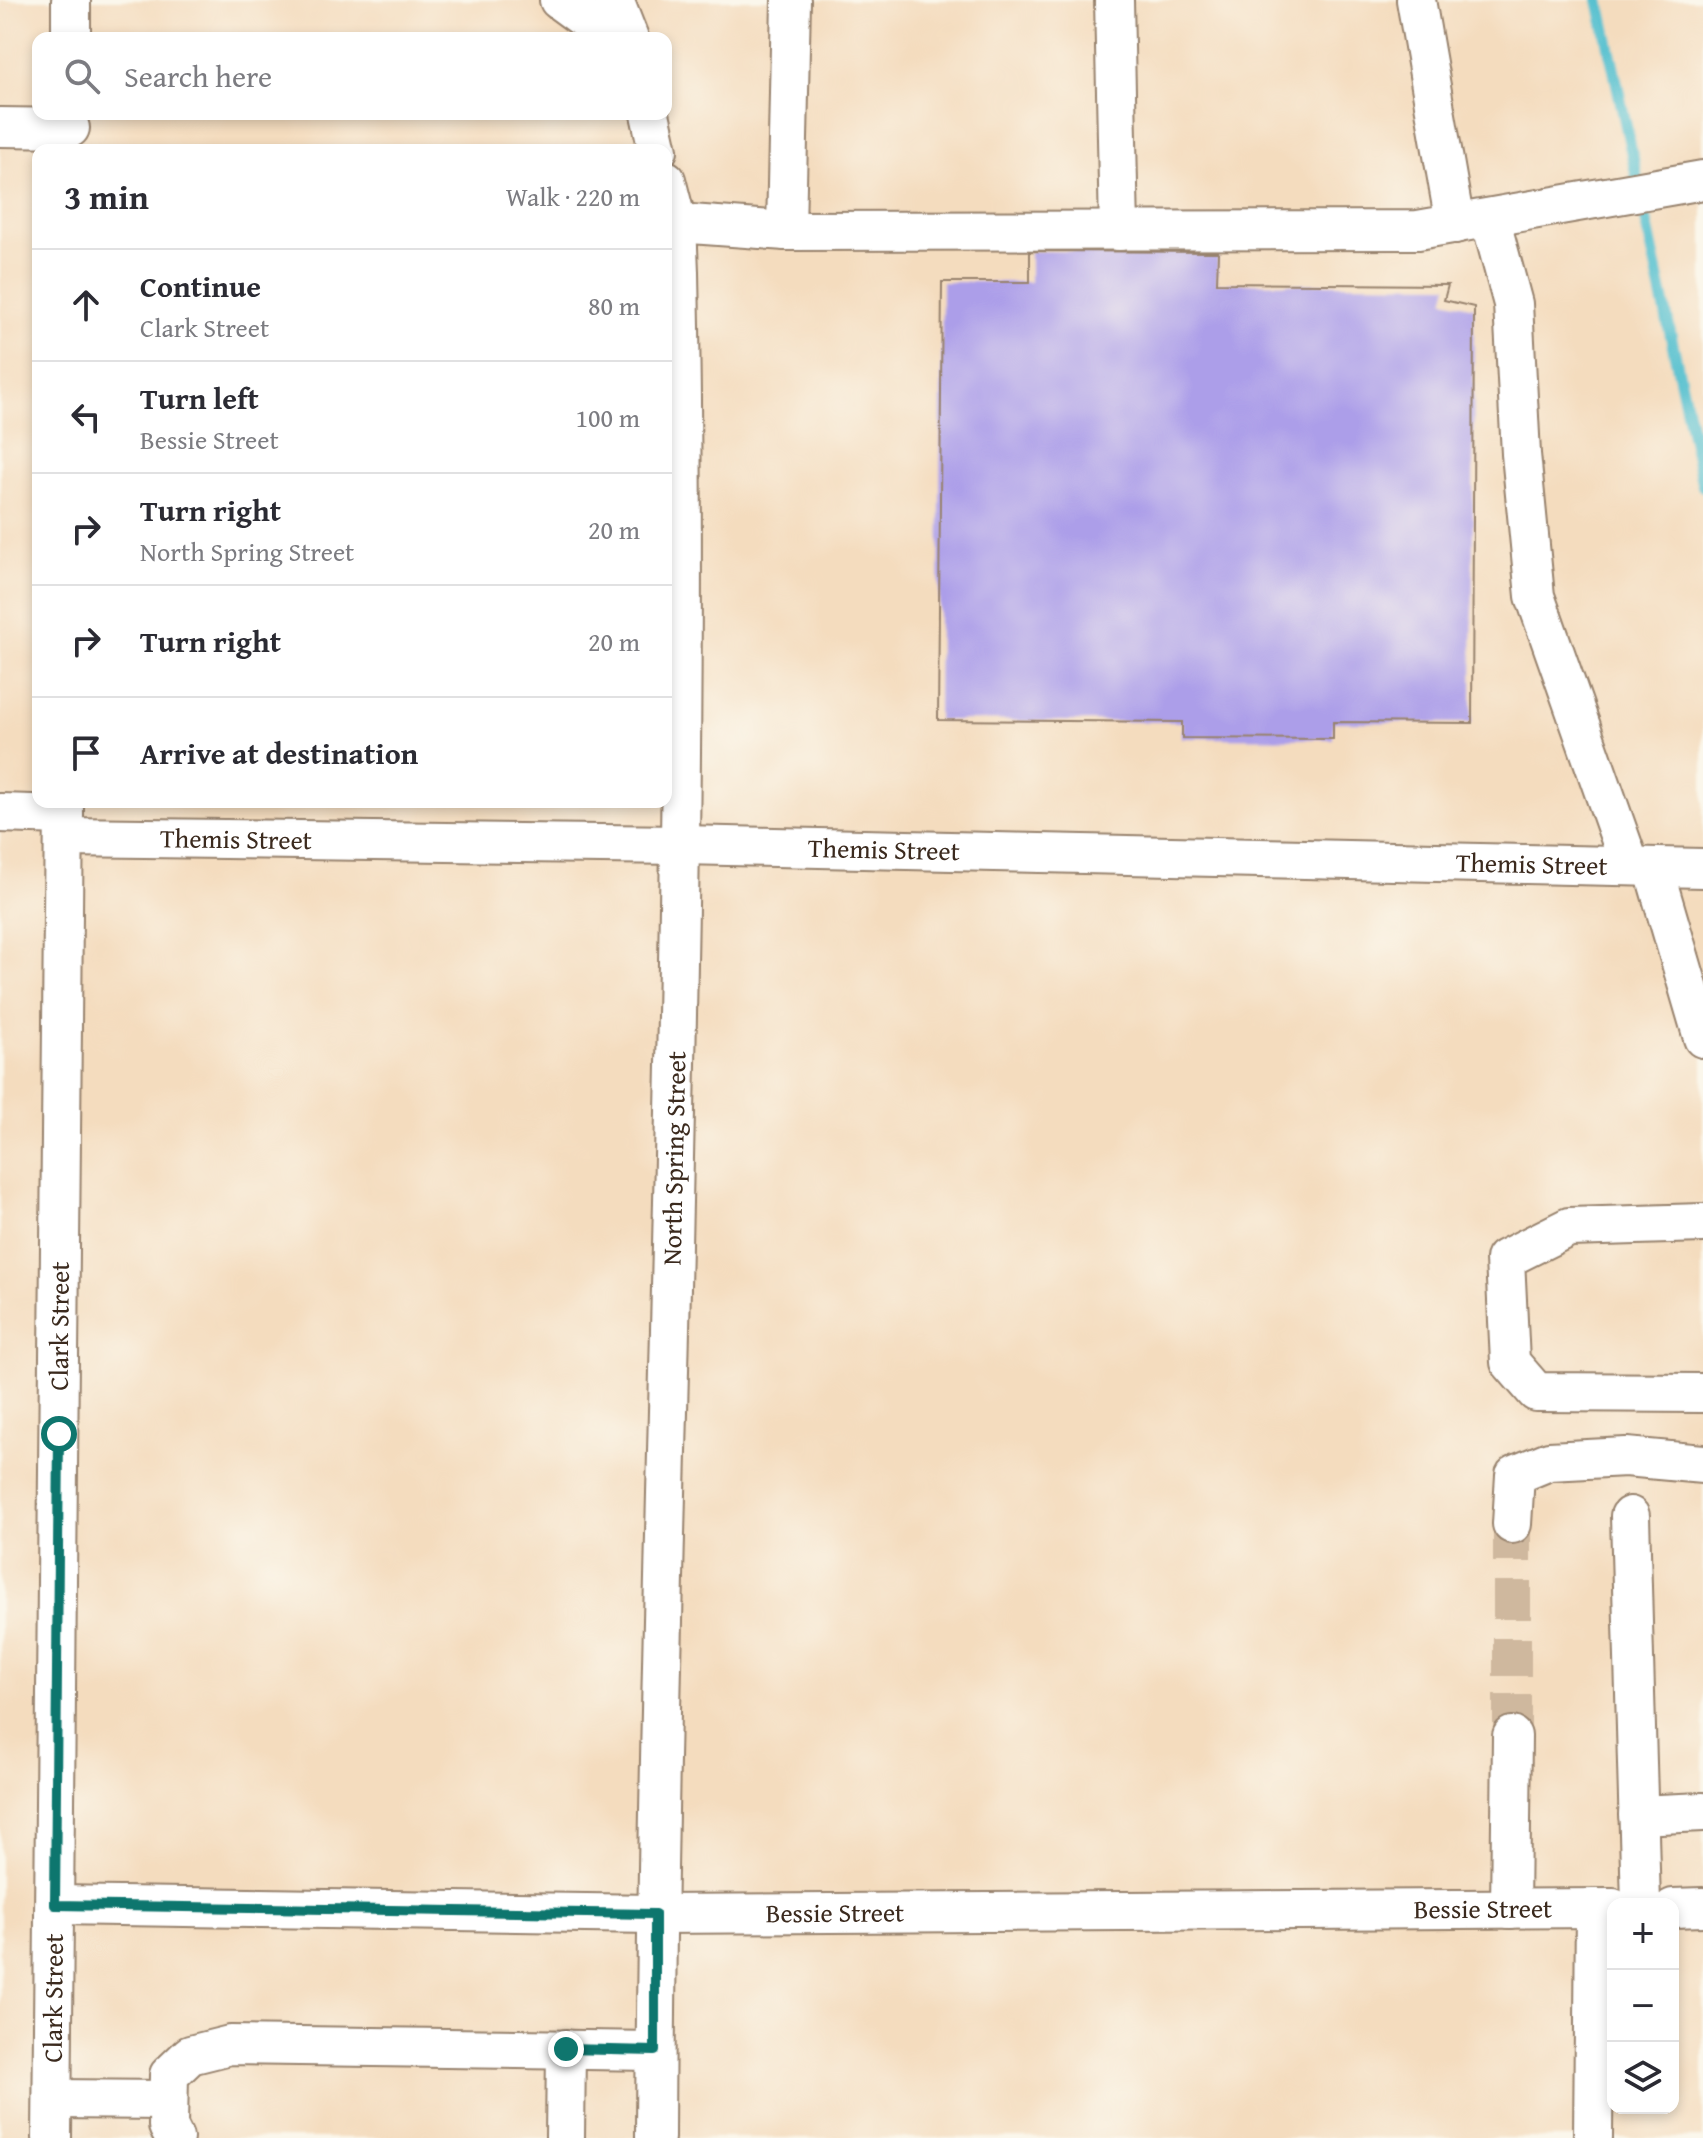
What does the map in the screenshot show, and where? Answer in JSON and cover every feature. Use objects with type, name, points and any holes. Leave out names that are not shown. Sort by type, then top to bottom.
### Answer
[{"type":"street","points":[[71,0],[71,32]]},
{"type":"street","points":[[559,0],[603,32]]},
{"type":"street","points":[[614,0],[627,32]]},
{"type":"street","points":[[786,231],[791,0]]},
{"type":"street","points":[[1114,0],[1119,231]]},
{"type":"street","points":[[1416,0],[1489,218],[1513,304],[1521,454],[1535,596],[1642,866],[1703,1038]]},
{"type":"street","points":[[651,120],[657,144]]},
{"type":"street","points":[[0,127],[70,131]]},
{"type":"street","points":[[677,223],[786,231],[1418,230],[1695,182]]},
{"type":"street","name":"North Spring Street","points":[[655,2138],[655,1914],[682,845],[672,272],[677,223],[672,204]]},
{"type":"street","name":"Themis Street","points":[[0,813],[682,845],[1703,868]]},
{"type":"street","name":"Clark Street","points":[[52,2138],[64,818]]},
{"type":"street","points":[[1703,1223],[1569,1227],[1505,1259],[1510,1362],[1536,1392],[1703,1393]]},
{"type":"street","points":[[1512,1524],[1515,1475],[1549,1461],[1626,1457],[1703,1464]]},
{"type":"street","points":[[1630,1516],[1641,1898]]},
{"type":"street","points":[[1510,1909],[1512,1736]]},
{"type":"street","points":[[1638,1815],[1703,1812]]},
{"type":"street","name":"Bessie Street","points":[[55,1905],[655,1914],[1604,1908]]},
{"type":"street","points":[[1679,1908],[1703,1907]]},
{"type":"street","points":[[1593,2138],[1604,1908]]},
{"type":"street","points":[[174,2138],[168,2126],[169,2075],[190,2055],[230,2045],[655,2051]]},
{"type":"street","points":[[565,2138],[566,2049]]},
{"type":"street","points":[[54,2099],[168,2100]]},
{"type":"building","points":[[1030,251],[1218,252],[1217,283],[1448,285],[1444,300],[1474,307],[1472,723],[1333,722],[1333,739],[1182,738],[1182,722],[938,720],[942,282],[1030,282]]},
{"type":"waterway","points":[[1599,0],[1703,486]]},
{"type":"tunnel","points":[[1512,1524],[1512,1736]]},
{"type":"route","points":[[59,1434],[55,1905],[655,1914],[655,2051],[566,2049]]}]
